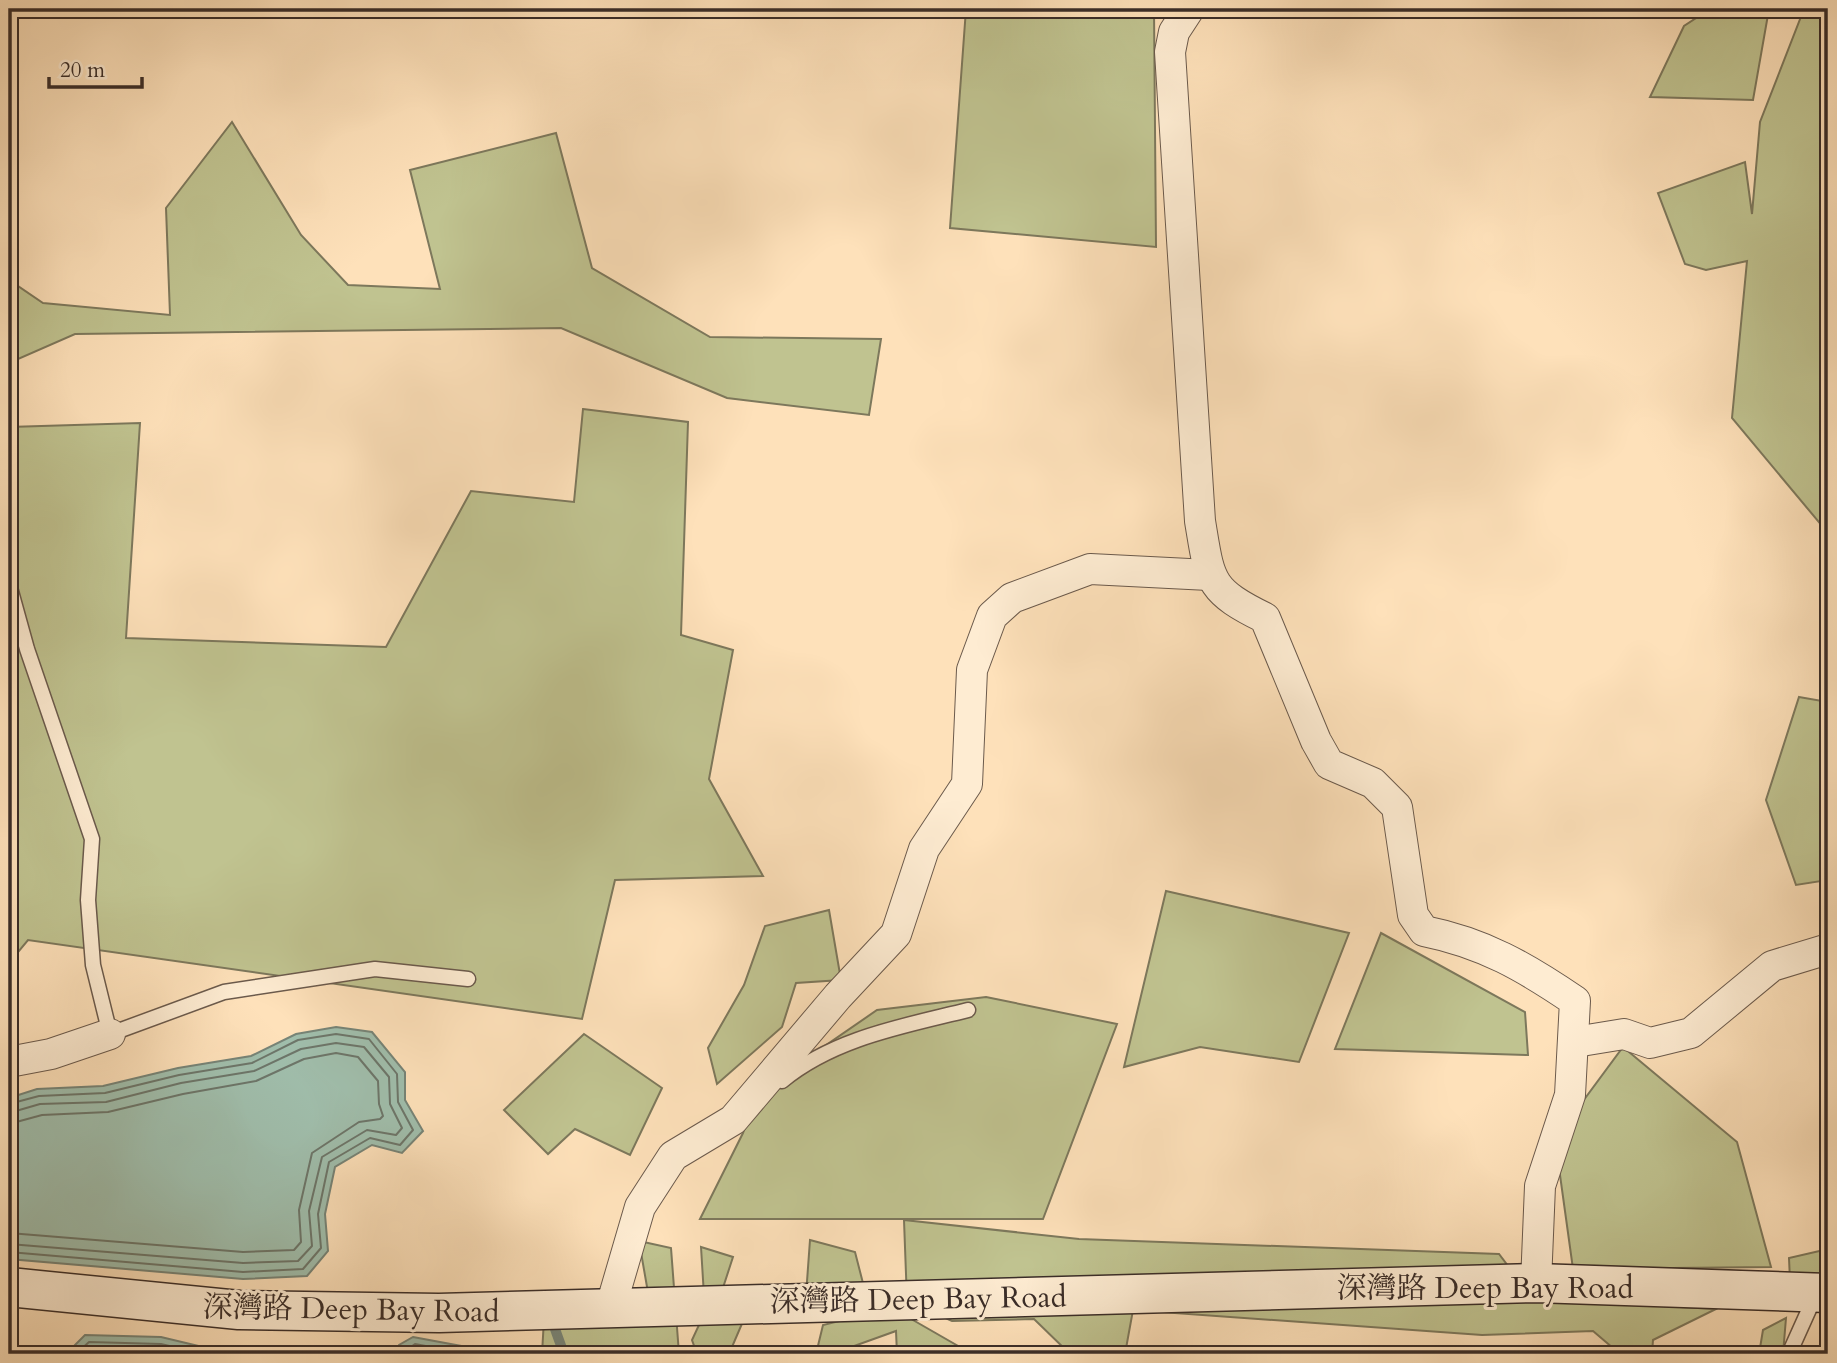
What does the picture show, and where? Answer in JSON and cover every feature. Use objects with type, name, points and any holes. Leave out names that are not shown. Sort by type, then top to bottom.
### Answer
[{"type":"street","points":[[1189,9],[1174,32],[1170,52],[1200,522],[1209,575],[1228,599],[1265,618],[1316,741],[1329,764],[1373,783],[1397,807],[1413,915],[1424,931],[1459,938],[1518,963],[1575,1000],[1575,1042],[1570,1096],[1540,1186],[1536,1283]]},
{"type":"street","points":[[611,1307],[640,1207],[673,1156],[733,1120],[838,996],[896,934],[924,849],[967,784],[972,670],[992,616],[1012,598],[1090,569],[1209,575]]},
{"type":"street","points":[[1575,1042],[1624,1034],[1650,1044],[1691,1033],[1772,966],[1828,949]]},
{"type":"street","points":[[9,1062],[51,1054],[110,1034]]},
{"type":"street","name":"深灣路 Deep Bay Road","points":[[9,1287],[239,1310],[539,1312],[611,1307],[1536,1283],[1822,1293]]},
{"type":"lane","points":[[9,584],[27,649],[92,839],[88,900],[93,965],[110,1034],[224,992],[375,969],[468,979]]},
{"type":"lane","points":[[733,1120],[802,1064],[863,1037],[968,1010]]},
{"type":"lane","points":[[1789,1354],[1822,1293]]},
{"type":"green space","points":[[966,9],[1154,9],[1156,247],[950,228]]},
{"type":"green space","points":[[1710,9],[1769,9],[1753,100],[1650,97],[1684,26]]},
{"type":"green space","points":[[1804,9],[1828,9],[1828,533],[1732,418],[1747,261],[1706,270],[1685,264],[1658,193],[1745,162],[1752,214],[1760,122]]},
{"type":"green space","points":[[232,122],[301,235],[348,285],[440,289],[410,170],[556,133],[592,268],[710,337],[881,339],[869,415],[727,398],[561,328],[75,334],[9,363],[9,280],[43,303],[170,315],[166,208]]},
{"type":"green space","points":[[583,409],[688,422],[681,635],[733,650],[709,779],[763,876],[615,880],[582,1019],[28,940],[9,963],[9,427],[140,423],[126,638],[386,647],[471,491],[574,502]]},
{"type":"green space","points":[[1799,697],[1828,702],[1828,880],[1796,885],[1766,800]]},
{"type":"green space","points":[[1166,891],[1349,933],[1299,1062],[1200,1047],[1124,1067]]},
{"type":"green space","points":[[829,910],[841,980],[796,983],[782,1027],[717,1084],[708,1048],[744,985],[765,926]]},
{"type":"green space","points":[[1381,933],[1525,1012],[1528,1055],[1335,1049]]},
{"type":"green space","points":[[986,997],[1117,1024],[1043,1219],[700,1219],[743,1133],[758,1092],[877,1010]]},
{"type":"green space","points":[[584,1034],[662,1088],[630,1155],[575,1129],[548,1154],[504,1110]]},
{"type":"green space","points":[[1623,1047],[1737,1142],[1771,1267],[1573,1269],[1555,1139]]},
{"type":"green space","points":[[904,1220],[1079,1239],[1499,1254],[1533,1299],[1716,1309],[1653,1340],[1652,1354],[1620,1354],[1593,1331],[1482,1335],[1133,1310],[1125,1354],[1070,1354],[1034,1319],[952,1321],[907,1301]]},
{"type":"green space","points":[[810,1240],[855,1252],[865,1291],[805,1309]]},
{"type":"green space","points":[[639,1241],[671,1248],[679,1354],[542,1354],[544,1319],[650,1304]]},
{"type":"green space","points":[[701,1247],[733,1257],[719,1300],[747,1312],[729,1354],[697,1354],[692,1340],[705,1312]]},
{"type":"green space","points":[[1828,1249],[1828,1277],[1790,1281],[1789,1258]]},
{"type":"green space","points":[[892,1308],[972,1354],[897,1354],[896,1331],[832,1354],[816,1354],[823,1325]]},
{"type":"green space","points":[[1786,1318],[1783,1354],[1759,1354],[1763,1330]]},
{"type":"water","points":[[336,1027],[372,1032],[405,1072],[405,1100],[423,1131],[402,1153],[372,1145],[335,1167],[325,1214],[328,1251],[307,1276],[243,1279],[9,1259],[9,1098],[37,1089],[103,1086],[178,1068],[251,1056],[296,1034]]},
{"type":"water","points":[[85,1335],[161,1337],[232,1354],[66,1354]]},
{"type":"water","points":[[413,1337],[472,1348],[478,1354],[393,1354],[399,1345]]},
{"type":"waterway","points":[[555,1329],[564,1354]]}]
